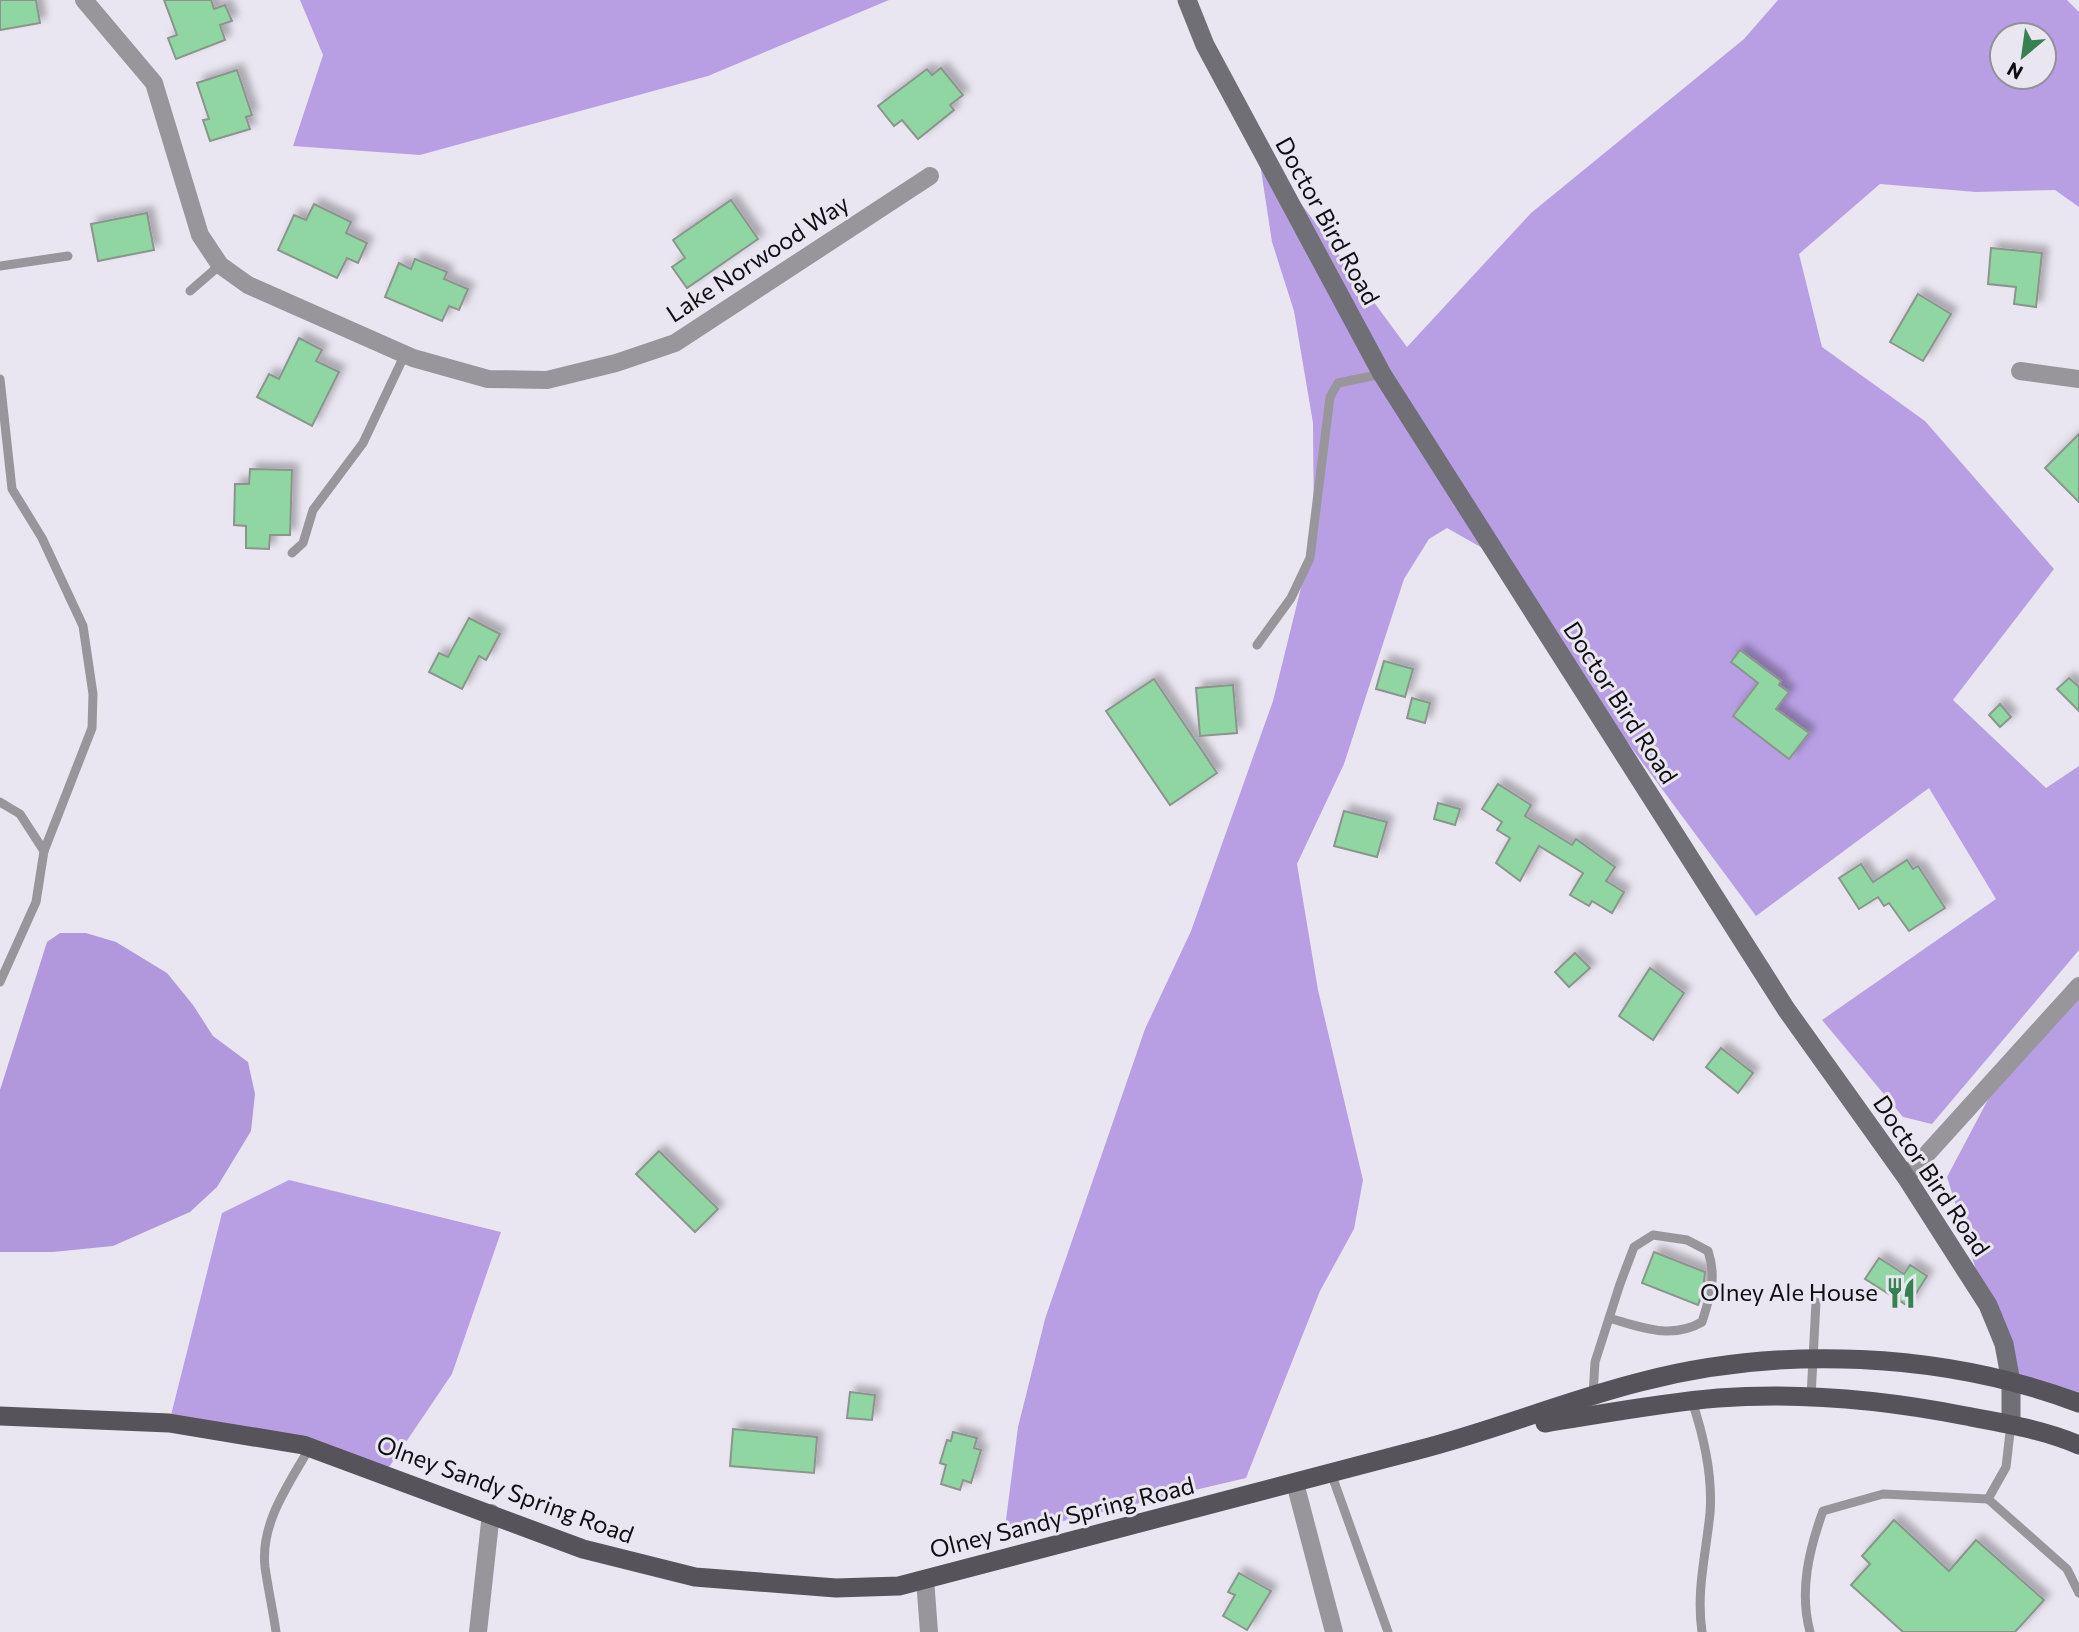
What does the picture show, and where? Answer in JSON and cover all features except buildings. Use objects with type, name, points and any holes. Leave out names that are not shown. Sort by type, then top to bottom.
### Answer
[{"type":"main road","name":"Doctor Bird Road","points":[[1187,0],[1205,45],[1382,374],[1786,1009],[1906,1177],[1988,1304],[2004,1344],[2011,1382],[2011,1424]]},
{"type":"main road","name":"Olney Sandy Spring Road","points":[[0,1416],[169,1423],[310,1447],[583,1549],[695,1577],[836,1588],[899,1586],[1481,1434],[1640,1382],[1713,1366],[1812,1361],[1895,1363],[1952,1370],[2011,1382],[2079,1403]]},
{"type":"main road","name":"Olney Sandy Spring Road","points":[[1481,1434],[1692,1401],[1811,1397],[1913,1407],[2011,1424],[2079,1445]]},
{"type":"street","name":"Lake Norwood Way","points":[[84,0],[154,83],[200,235],[220,265],[248,285],[405,355],[488,379],[547,380],[615,363],[675,343],[930,176]]},
{"type":"street","points":[[2020,371],[2079,379]]},
{"type":"street","points":[[1906,1177],[2079,986]]},
{"type":"street","points":[[1295,1483],[1334,1632]]},
{"type":"street","points":[[478,1632],[491,1513]]},
{"type":"street","points":[[925,1578],[929,1632]]},
{"type":"lane","points":[[0,266],[68,256]]},
{"type":"lane","points":[[190,291],[220,265]]},
{"type":"lane","points":[[292,553],[303,543],[313,510],[363,443],[405,355]]},
{"type":"lane","points":[[1257,645],[1291,598],[1311,558],[1329,397],[1338,383],[1382,374]]},
{"type":"lane","points":[[0,379],[12,489],[42,538],[83,626],[93,694],[92,728],[44,850],[36,902],[0,982]]},
{"type":"lane","points":[[0,802],[20,814],[44,850]]},
{"type":"lane","points":[[1593,1397],[1595,1362],[1609,1318],[1634,1247],[1653,1234],[1687,1240],[1708,1251],[1714,1270],[1713,1287],[1702,1322],[1685,1332],[1654,1331],[1609,1318]]},
{"type":"lane","points":[[1811,1397],[1816,1301]]},
{"type":"lane","points":[[1692,1401],[1707,1452],[1710,1481],[1710,1511],[1699,1596],[1702,1632]]},
{"type":"lane","points":[[1988,1499],[2006,1466],[2011,1424]]},
{"type":"lane","points":[[276,1632],[265,1565],[267,1532],[283,1493],[310,1447]]},
{"type":"lane","points":[[1331,1473],[1388,1632]]},
{"type":"lane","points":[[1810,1632],[1805,1590],[1808,1561],[1823,1511],[1883,1494],[1988,1499],[2067,1569],[2079,1593]]},
{"type":"shaded area","points":[[300,0],[889,0],[708,76],[420,155],[293,146],[323,55]]},
{"type":"shaded area","points":[[1778,0],[2067,0],[2079,12],[2079,207],[2055,190],[1976,192],[1880,184],[1799,254],[1822,347],[1925,421],[2054,569],[1953,700],[2046,788],[2079,766],[2079,950],[1932,1124],[1903,1117],[1822,1020],[1996,899],[1929,788],[1756,916],[1539,623],[1500,558],[1447,528],[1429,539],[1404,579],[1344,764],[1297,864],[1318,990],[1363,1180],[1354,1229],[1320,1291],[1246,1478],[1004,1535],[1018,1427],[1045,1319],[1145,1029],[1191,931],[1273,701],[1314,535],[1313,423],[1294,311],[1272,242],[1257,144],[1407,347],[1531,213],[1744,39]]},
{"type":"shaded area","points":[[60,933],[86,933],[116,942],[167,973],[193,1005],[213,1036],[248,1062],[255,1094],[251,1131],[217,1187],[190,1212],[113,1246],[53,1252],[0,1252],[0,1090],[47,942]]},
{"type":"shaded area","points":[[2079,986],[2079,1403],[2011,1382],[1947,1177],[2002,1073]]},
{"type":"shaded area","points":[[289,1180],[501,1232],[452,1374],[385,1473],[169,1423],[222,1213]]},
{"type":"place","name":"Olney Ale House","points":[[1901,1293]]}]
